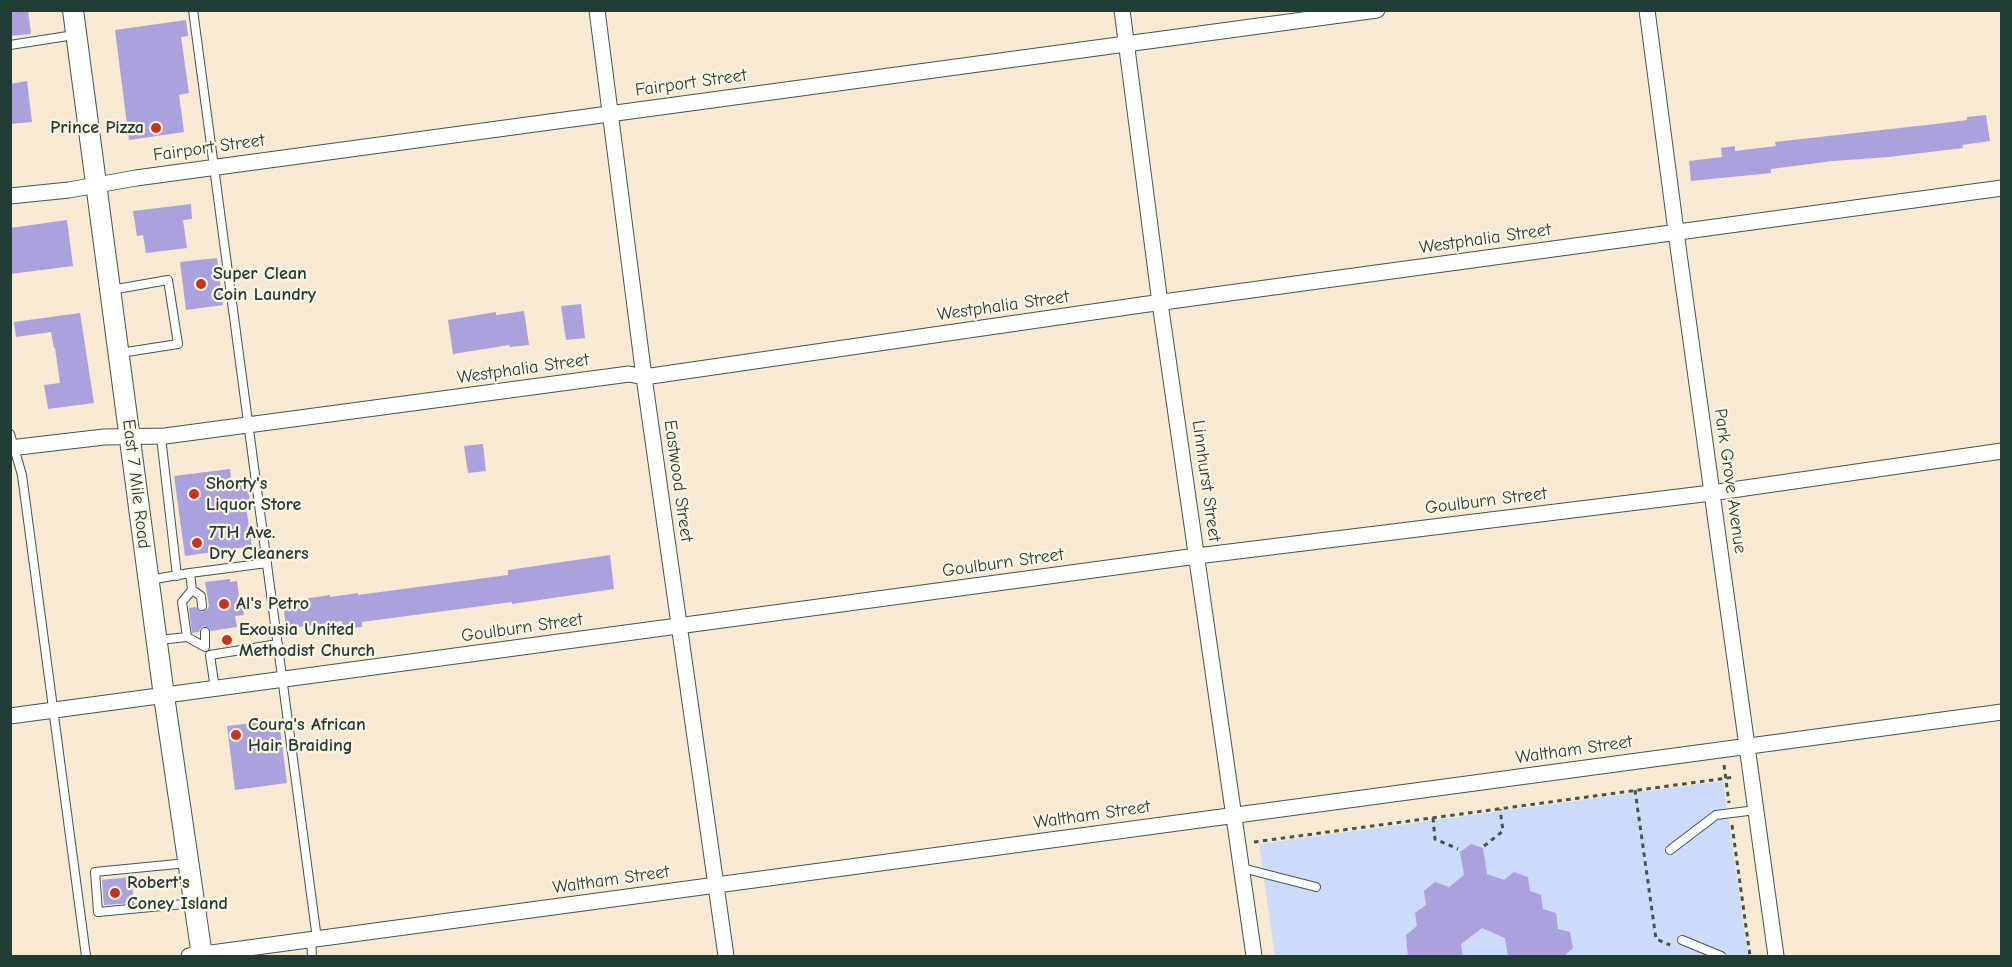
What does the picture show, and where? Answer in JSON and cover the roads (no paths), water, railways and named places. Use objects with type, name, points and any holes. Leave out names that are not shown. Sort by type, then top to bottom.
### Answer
[{"type":"street","name":"East 7 Mile Road","points":[[73,10],[98,185],[148,580],[194,903],[197,956]]},
{"type":"street","name":"Eastwood Street","points":[[597,10],[678,627],[726,957]]},
{"type":"street","name":"Linnhurst Street","points":[[1122,10],[1160,303],[1254,957]]},
{"type":"street","name":"Fairport Street","points":[[10,196],[1377,10]]},
{"type":"street","name":"Park Grove Avenue","points":[[1647,10],[1776,957]]},
{"type":"street","name":"Westphalia Street","points":[[12,443],[130,436],[160,437],[629,374],[645,377],[1160,303],[2001,188]]},
{"type":"street","name":"Goulburn Street","points":[[10,716],[1197,556],[1711,493],[2001,451]]},
{"type":"street","name":"Waltham Street","points":[[197,956],[2001,712]]},
{"type":"lane","points":[[193,10],[278,644],[314,940],[312,957]]},
{"type":"lane","points":[[10,45],[76,35]]},
{"type":"lane","points":[[111,290],[168,280],[178,344],[119,353]]},
{"type":"lane","points":[[160,437],[177,576]]},
{"type":"lane","points":[[12,443],[21,468],[86,957]]},
{"type":"lane","points":[[148,580],[267,563]]},
{"type":"lane","points":[[187,637],[182,602],[192,590],[190,573]]},
{"type":"lane","points":[[192,590],[201,596],[202,606]]},
{"type":"lane","points":[[205,632],[205,648]]},
{"type":"lane","points":[[157,640],[187,637],[205,648],[210,655],[215,689]]},
{"type":"lane","points":[[210,655],[278,644]]},
{"type":"lane","points":[[1670,850],[1716,815],[1756,810]]},
{"type":"lane","points":[[188,863],[95,872],[98,912],[194,903]]},
{"type":"lane","points":[[1242,868],[1316,887]]},
{"type":"lane","points":[[1679,944],[1721,957]]},
{"type":"place","name":"Prince Pizza","points":[[156,128]]},
{"type":"place","name":"Super Clean Coin Laundry","points":[[201,284]]},
{"type":"place","name":"Shorty's Liquor Store","points":[[194,494]]},
{"type":"place","name":"7TH Ave. Dry Cleaners","points":[[197,543]]},
{"type":"place","name":"Al's Petro","points":[[224,604]]},
{"type":"place","name":"Exousia United Methodist Church","points":[[227,640]]},
{"type":"place","name":"Coura's African Hair Braiding","points":[[236,735]]},
{"type":"place","name":"Robert's Coney Island","points":[[115,893]]}]
